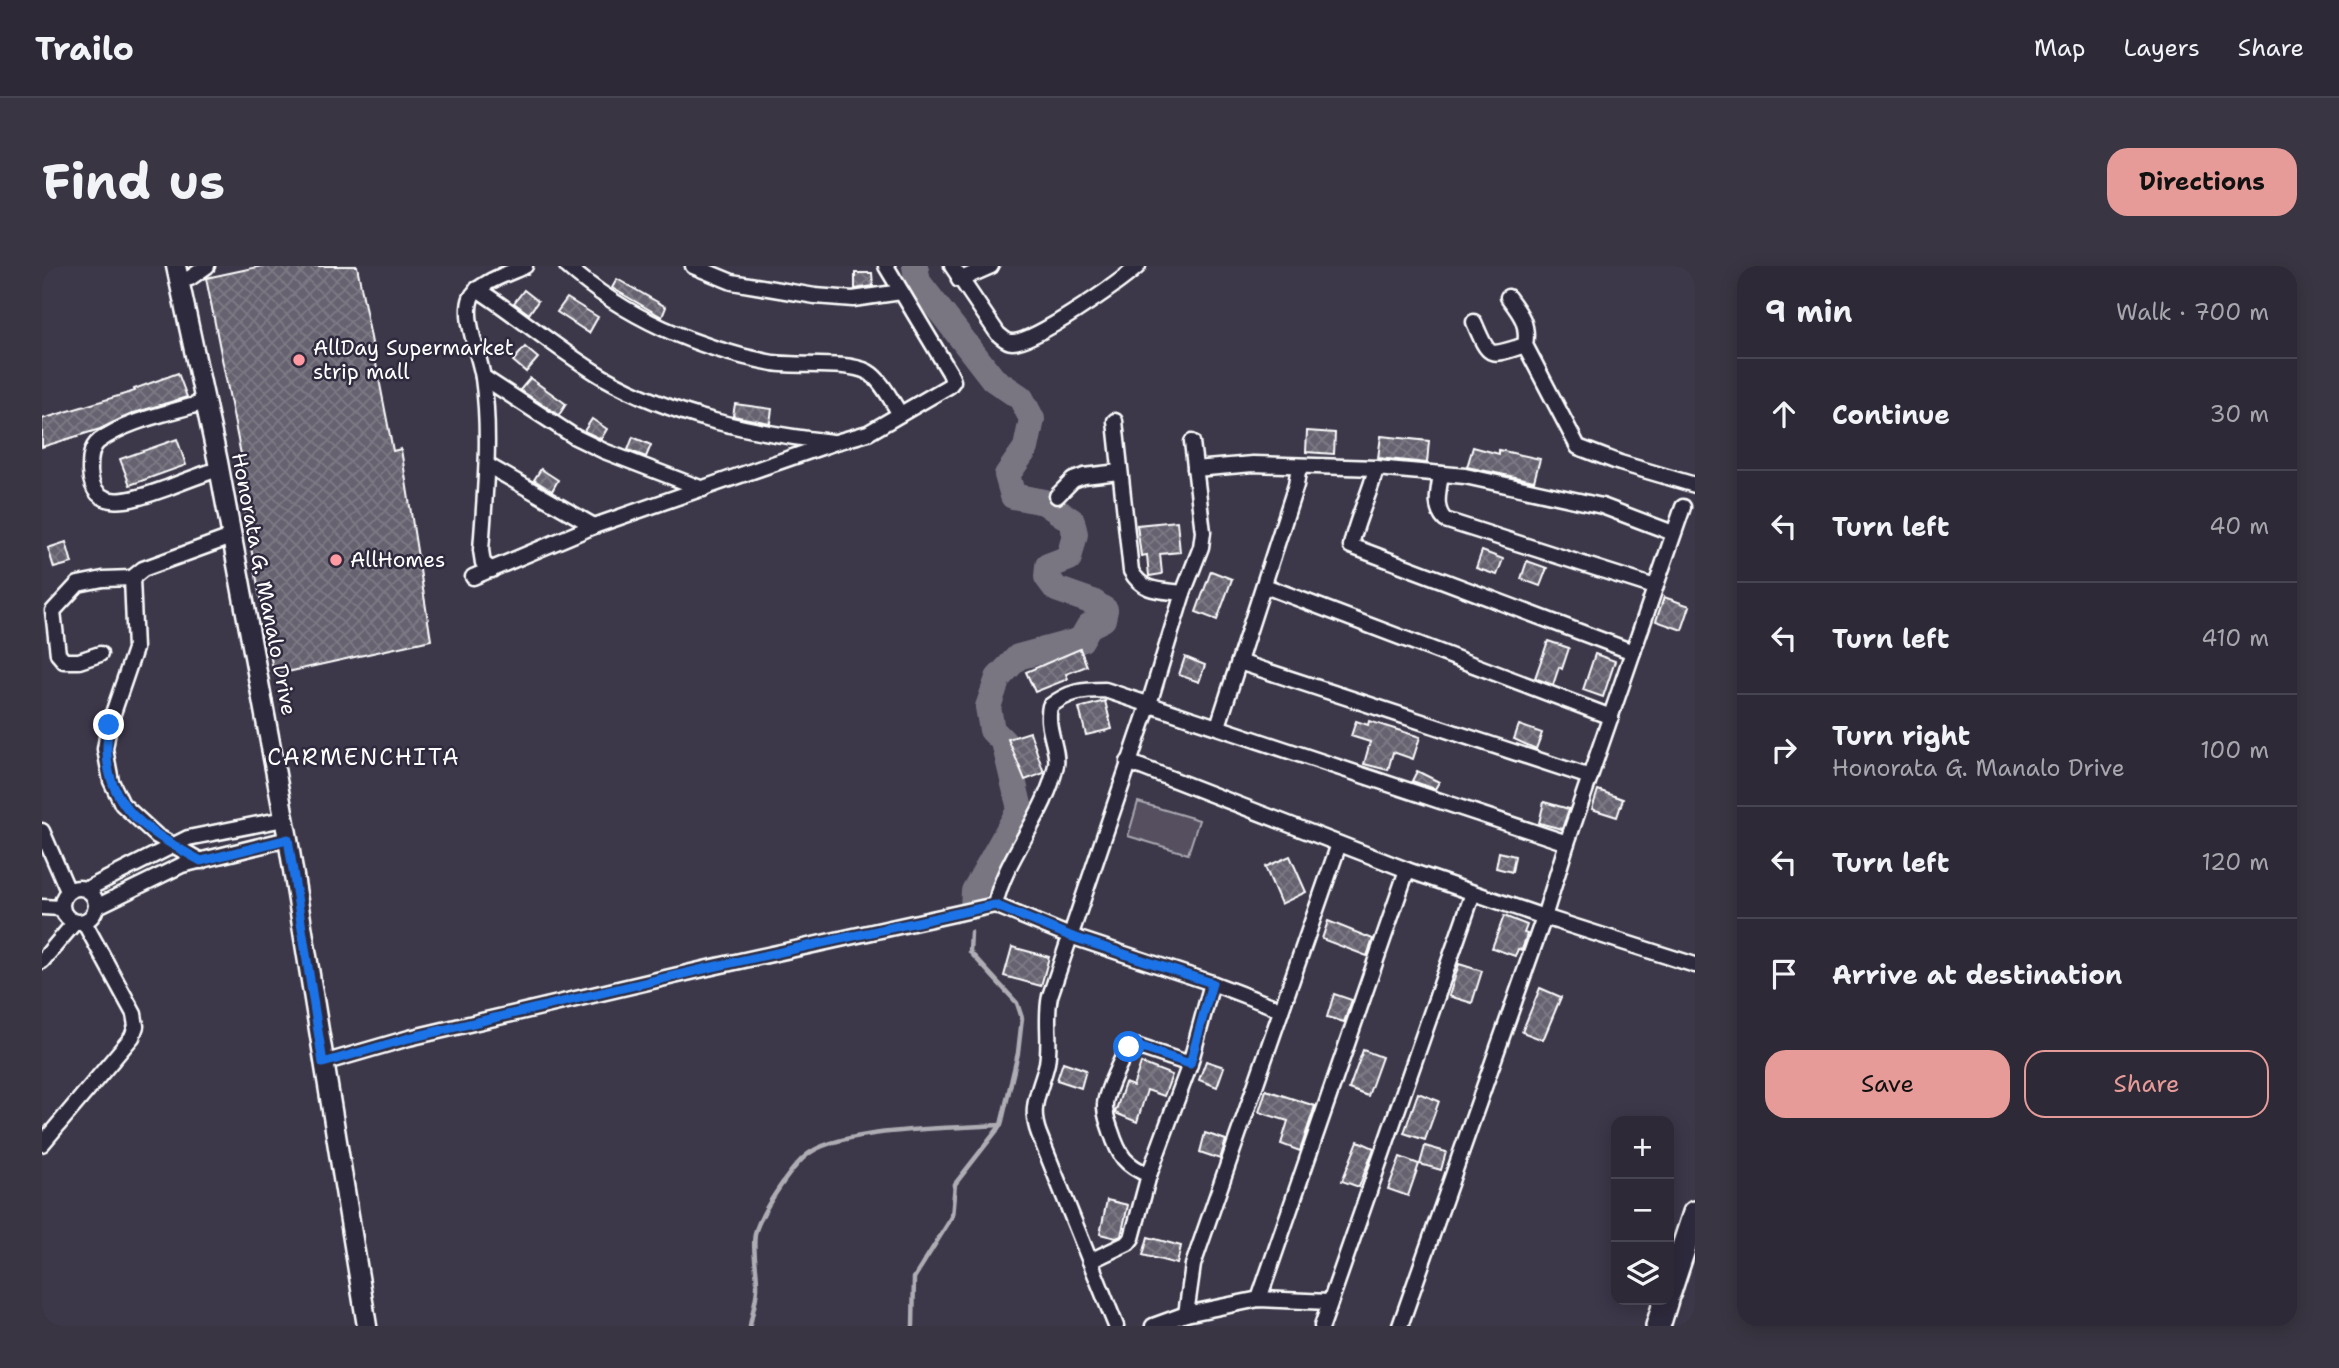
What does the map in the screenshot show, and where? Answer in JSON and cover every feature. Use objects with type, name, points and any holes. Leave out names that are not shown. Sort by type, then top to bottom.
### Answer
[{"type":"main road","points":[[1674,1277],[1695,1213]]},
{"type":"main road","points":[[1658,1326],[1664,1305]]},
{"type":"street","points":[[177,273],[190,278],[207,266]]},
{"type":"street","points":[[492,570],[483,563],[481,550],[487,465],[483,377],[470,321],[470,300],[477,289],[525,266]]},
{"type":"street","points":[[567,266],[591,287],[635,315],[710,347],[774,363],[866,371],[875,377],[900,414]]},
{"type":"street","points":[[692,266],[732,282],[815,296],[853,299],[901,292]]},
{"type":"street","points":[[472,577],[594,526],[868,433],[949,386],[953,381],[886,266]]},
{"type":"street","points":[[951,266],[998,334],[1013,342],[1037,333],[1080,309],[1139,266]]},
{"type":"street","points":[[959,280],[991,266]]},
{"type":"street","name":"Honorata G. Manalo Drive","points":[[177,273],[205,402],[288,839],[367,1326]]},
{"type":"street","points":[[477,289],[562,350],[645,398],[698,417],[766,434],[836,442]]},
{"type":"street","points":[[1508,297],[1525,324],[1525,345],[1578,447],[1620,463],[1695,485]]},
{"type":"street","points":[[1474,322],[1485,349],[1491,353],[1497,354],[1525,345]]},
{"type":"street","points":[[483,377],[575,437],[703,489]]},
{"type":"street","points":[[205,402],[129,425],[97,443],[91,453],[92,482],[100,496],[111,501],[130,501],[218,469]]},
{"type":"street","points":[[1115,421],[1131,571],[1144,587],[1183,593]]},
{"type":"street","points":[[1116,1326],[1034,1121],[1036,1098],[1047,1063],[1046,1014],[1183,593],[1201,547],[1203,532],[1192,442]]},
{"type":"street","points":[[1195,469],[1254,464],[1376,468],[1465,476],[1602,506],[1673,533]]},
{"type":"street","points":[[487,465],[594,526]]},
{"type":"street","points":[[1218,726],[1265,586],[1296,485],[1298,466]]},
{"type":"street","points":[[1376,468],[1352,546],[1633,652]]},
{"type":"street","points":[[1057,496],[1073,480],[1119,472]]},
{"type":"street","points":[[1441,474],[1437,507],[1445,520],[1656,587]]},
{"type":"street","points":[[1400,1326],[1544,917],[1683,507]]},
{"type":"street","points":[[100,654],[79,661],[64,661],[58,653],[53,611],[78,584],[103,579],[132,578],[142,569],[231,537]]},
{"type":"street","points":[[132,578],[135,649],[109,725],[105,748],[111,781],[122,804],[157,836],[201,861]]},
{"type":"street","points":[[1265,586],[1611,716]]},
{"type":"street","points":[[1239,662],[1590,777]]},
{"type":"street","points":[[995,905],[1003,878],[1038,813],[1057,762],[1048,718],[1051,706],[1061,698],[1082,690],[1105,690],[1567,843]]},
{"type":"street","points":[[1128,762],[1407,870],[1695,965]]},
{"type":"street","points":[[87,890],[188,838],[284,819]]},
{"type":"street","points":[[42,831],[68,891]]},
{"type":"street","points":[[96,906],[183,866],[288,839]]},
{"type":"street","points":[[1186,1314],[1193,1265],[1339,844]]},
{"type":"street","points":[[1259,1298],[1407,870]]},
{"type":"street","points":[[42,961],[80,922],[93,916],[96,906],[94,897],[87,890],[78,887],[68,891],[62,898],[61,908],[66,917],[80,922],[134,1014],[136,1026],[132,1037],[42,1144]]},
{"type":"street","points":[[1322,1326],[1472,893]]},
{"type":"street","points":[[323,1063],[409,1038],[995,905],[1070,936],[1212,983],[1280,1009]]},
{"type":"street","points":[[42,907],[61,908]]},
{"type":"street","points":[[1090,1262],[1128,1243],[1132,1238],[1149,1175],[1190,1064],[1212,983]]},
{"type":"street","points":[[1149,1175],[1135,1169],[1123,1159],[1116,1148],[1106,1116],[1105,1102],[1129,1047],[1139,1047],[1190,1064]]},
{"type":"street","points":[[1153,1326],[1186,1314],[1259,1298],[1329,1302]]},
{"type":"shaded area","points":[[1138,802],[1199,820],[1188,854],[1128,836]]},
{"type":"building","points":[[262,266],[357,266],[393,451],[401,449],[431,640],[274,675],[239,481],[246,480],[206,278]]},
{"type":"building","points":[[855,273],[872,273],[873,286],[855,289]]},
{"type":"building","points":[[617,279],[666,307],[662,317],[612,288]]},
{"type":"building","points":[[524,290],[538,301],[529,314],[514,303]]},
{"type":"building","points":[[567,298],[598,317],[589,333],[557,312]]},
{"type":"building","points":[[525,347],[538,358],[526,372],[513,361]]},
{"type":"building","points":[[178,373],[187,397],[134,413],[100,429],[42,447],[42,419],[135,391],[134,389]]},
{"type":"building","points":[[530,378],[566,404],[559,415],[520,390]]},
{"type":"building","points":[[735,404],[772,409],[770,423],[733,416]]},
{"type":"building","points":[[592,419],[607,429],[601,439],[584,431]]},
{"type":"building","points":[[1307,431],[1335,433],[1334,454],[1306,452]]},
{"type":"building","points":[[1381,436],[1429,441],[1427,463],[1378,458]]},
{"type":"building","points":[[633,437],[651,445],[646,457],[628,450]]},
{"type":"building","points":[[177,439],[186,465],[130,485],[120,459]]},
{"type":"building","points":[[1473,447],[1499,454],[1499,450],[1540,459],[1534,481],[1467,467]]},
{"type":"building","points":[[541,469],[558,480],[552,491],[534,480]]},
{"type":"building","points":[[1177,521],[1180,552],[1160,554],[1162,574],[1149,576],[1147,555],[1141,556],[1137,525]]},
{"type":"building","points":[[66,542],[72,563],[54,568],[48,548]]},
{"type":"building","points":[[1482,551],[1503,559],[1497,575],[1476,568]]},
{"type":"building","points":[[1527,561],[1547,568],[1540,586],[1521,579]]},
{"type":"building","points":[[1211,571],[1232,579],[1217,620],[1196,612]]},
{"type":"building","points":[[1664,597],[1690,606],[1682,630],[1656,621]]},
{"type":"building","points":[[1548,641],[1569,648],[1553,685],[1535,678]]},
{"type":"building","points":[[1080,649],[1087,666],[1066,674],[1068,679],[1035,692],[1026,672]]},
{"type":"building","points":[[1595,654],[1615,661],[1603,697],[1583,690]]},
{"type":"building","points":[[1185,657],[1205,665],[1199,682],[1179,675]]},
{"type":"building","points":[[1105,701],[1112,729],[1086,735],[1079,708]]},
{"type":"building","points":[[1356,721],[1368,725],[1369,721],[1420,737],[1413,759],[1393,752],[1388,770],[1364,764],[1370,742],[1351,736]]},
{"type":"building","points":[[1519,725],[1542,733],[1536,749],[1514,739]]},
{"type":"building","points":[[1030,732],[1044,773],[1025,780],[1008,739]]},
{"type":"building","points":[[1417,771],[1439,782],[1435,789],[1412,781]]},
{"type":"building","points":[[1598,790],[1623,799],[1617,817],[1592,809]]},
{"type":"building","points":[[1544,802],[1569,809],[1562,829],[1539,823]]},
{"type":"building","points":[[1499,852],[1515,856],[1512,872],[1496,868]]},
{"type":"building","points":[[1290,856],[1306,892],[1281,904],[1265,867]]},
{"type":"building","points":[[1504,916],[1527,925],[1522,950],[1518,949],[1515,956],[1492,948]]},
{"type":"building","points":[[1328,921],[1373,939],[1367,956],[1322,939]]},
{"type":"building","points":[[1012,947],[1049,957],[1041,986],[1004,976]]},
{"type":"building","points":[[1459,964],[1482,971],[1472,1003],[1449,996]]},
{"type":"building","points":[[1540,988],[1561,997],[1543,1040],[1522,1032]]},
{"type":"building","points":[[1334,994],[1352,1000],[1344,1022],[1327,1017]]},
{"type":"building","points":[[1363,1050],[1382,1057],[1368,1096],[1349,1089]]},
{"type":"building","points":[[1206,1061],[1224,1067],[1217,1087],[1199,1080]]},
{"type":"building","points":[[1063,1062],[1086,1070],[1081,1088],[1057,1080]]},
{"type":"building","points":[[1141,1063],[1172,1075],[1164,1096],[1147,1090],[1137,1122],[1115,1113],[1125,1083],[1133,1086]]},
{"type":"building","points":[[1266,1090],[1315,1106],[1300,1151],[1281,1144],[1288,1121],[1259,1112]]},
{"type":"building","points":[[1418,1093],[1439,1101],[1425,1140],[1404,1133]]},
{"type":"building","points":[[1205,1133],[1226,1140],[1220,1159],[1200,1152]]},
{"type":"building","points":[[1358,1141],[1374,1148],[1359,1187],[1342,1181]]},
{"type":"building","points":[[1425,1146],[1446,1152],[1441,1170],[1420,1164]]},
{"type":"building","points":[[1400,1157],[1419,1164],[1408,1196],[1388,1189]]},
{"type":"building","points":[[1107,1200],[1128,1205],[1121,1236],[1116,1238],[1100,1234]]},
{"type":"building","points":[[1148,1237],[1181,1246],[1177,1264],[1143,1255]]},
{"type":"waterway","points":[[915,266],[918,282],[993,379],[1021,398],[1032,419],[1026,448],[1007,475],[1013,496],[1044,502],[1072,521],[1075,534],[1069,558],[1048,566],[1047,577],[1056,589],[1093,602],[1105,610],[1103,619],[1089,626],[1081,640],[1018,657],[998,678],[988,707],[992,730],[1004,742],[1020,809],[974,891],[973,907]]},
{"type":"waterway","points":[[913,1326],[914,1278],[952,1217],[955,1184],[1001,1125],[1018,1053],[1022,1018],[1017,1003],[970,952],[971,932]]},
{"type":"waterway","points":[[750,1326],[757,1289],[754,1243],[756,1230],[779,1188],[811,1152],[828,1144],[875,1134],[1001,1125]]},
{"type":"place","name":"AllDay Supermarket strip mall","points":[[299,360]]},
{"type":"place","name":"AllHomes","points":[[336,560]]},
{"type":"district","name":"CARMENCHITA","points":[[364,757]]},
{"type":"route","points":[[109,725],[105,748],[111,781],[122,804],[157,836],[201,861],[288,839],[323,1063],[409,1038],[995,905],[1070,936],[1212,983],[1190,1064],[1139,1047],[1129,1047]]}]
